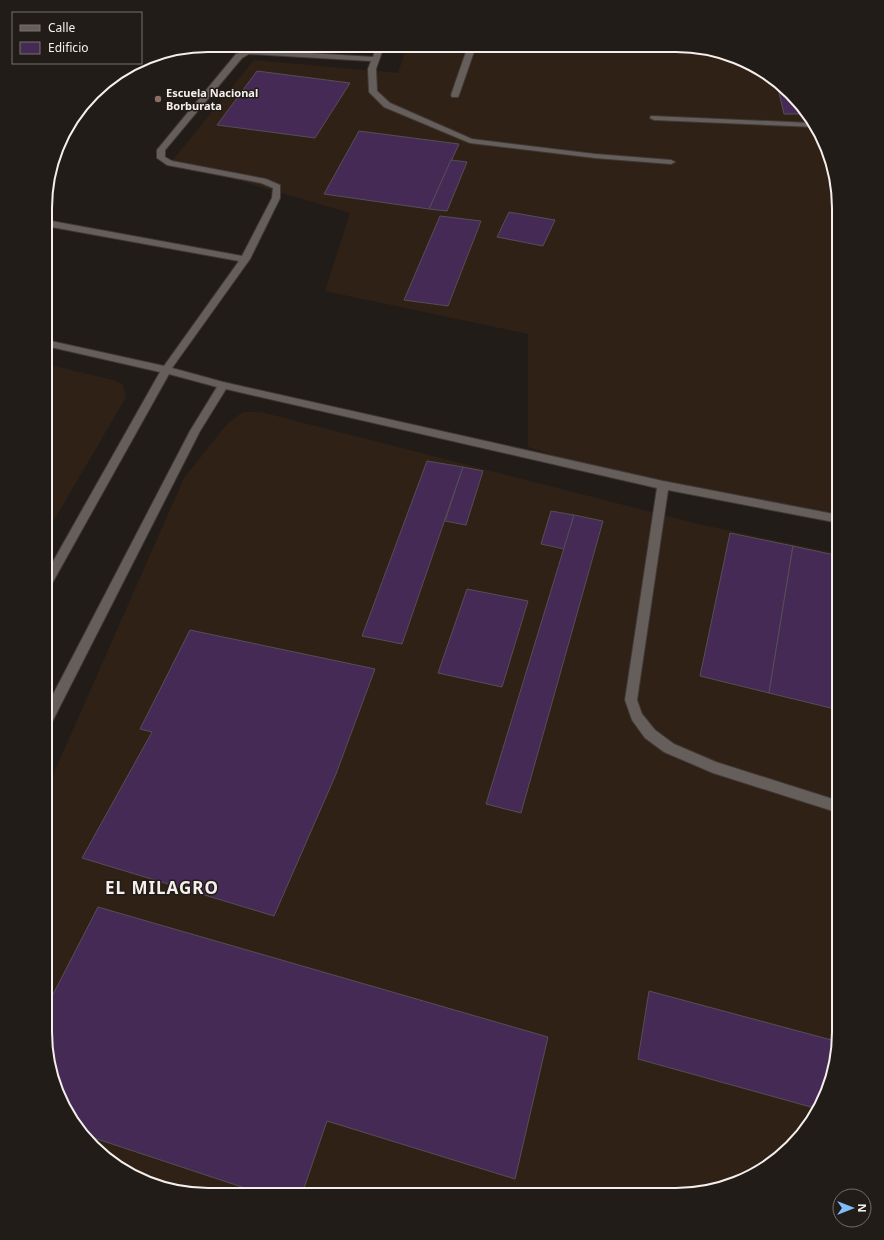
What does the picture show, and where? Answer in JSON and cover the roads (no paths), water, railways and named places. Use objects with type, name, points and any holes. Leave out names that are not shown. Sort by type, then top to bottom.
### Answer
[{"type":"street","points":[[52,573],[166,370],[245,259],[276,198],[277,187],[263,181],[170,163],[161,158],[161,150],[239,56],[248,52],[375,59]]},
{"type":"street","points":[[378,52],[372,69],[373,92],[387,105],[470,141],[595,156],[671,162]]},
{"type":"street","points":[[455,95],[470,52]]},
{"type":"street","points":[[654,118],[808,125]]},
{"type":"street","points":[[52,224],[245,259]]},
{"type":"street","points":[[52,344],[663,486],[832,518]]},
{"type":"street","points":[[52,708],[195,431],[223,385]]},
{"type":"street","points":[[663,486],[631,700],[637,716],[650,734],[669,748],[713,767],[832,805]]},
{"type":"place","name":"Escuela Nacional Borburata","points":[[158,99]]},
{"type":"district","name":"EL MILAGRO","points":[[162,888]]}]
